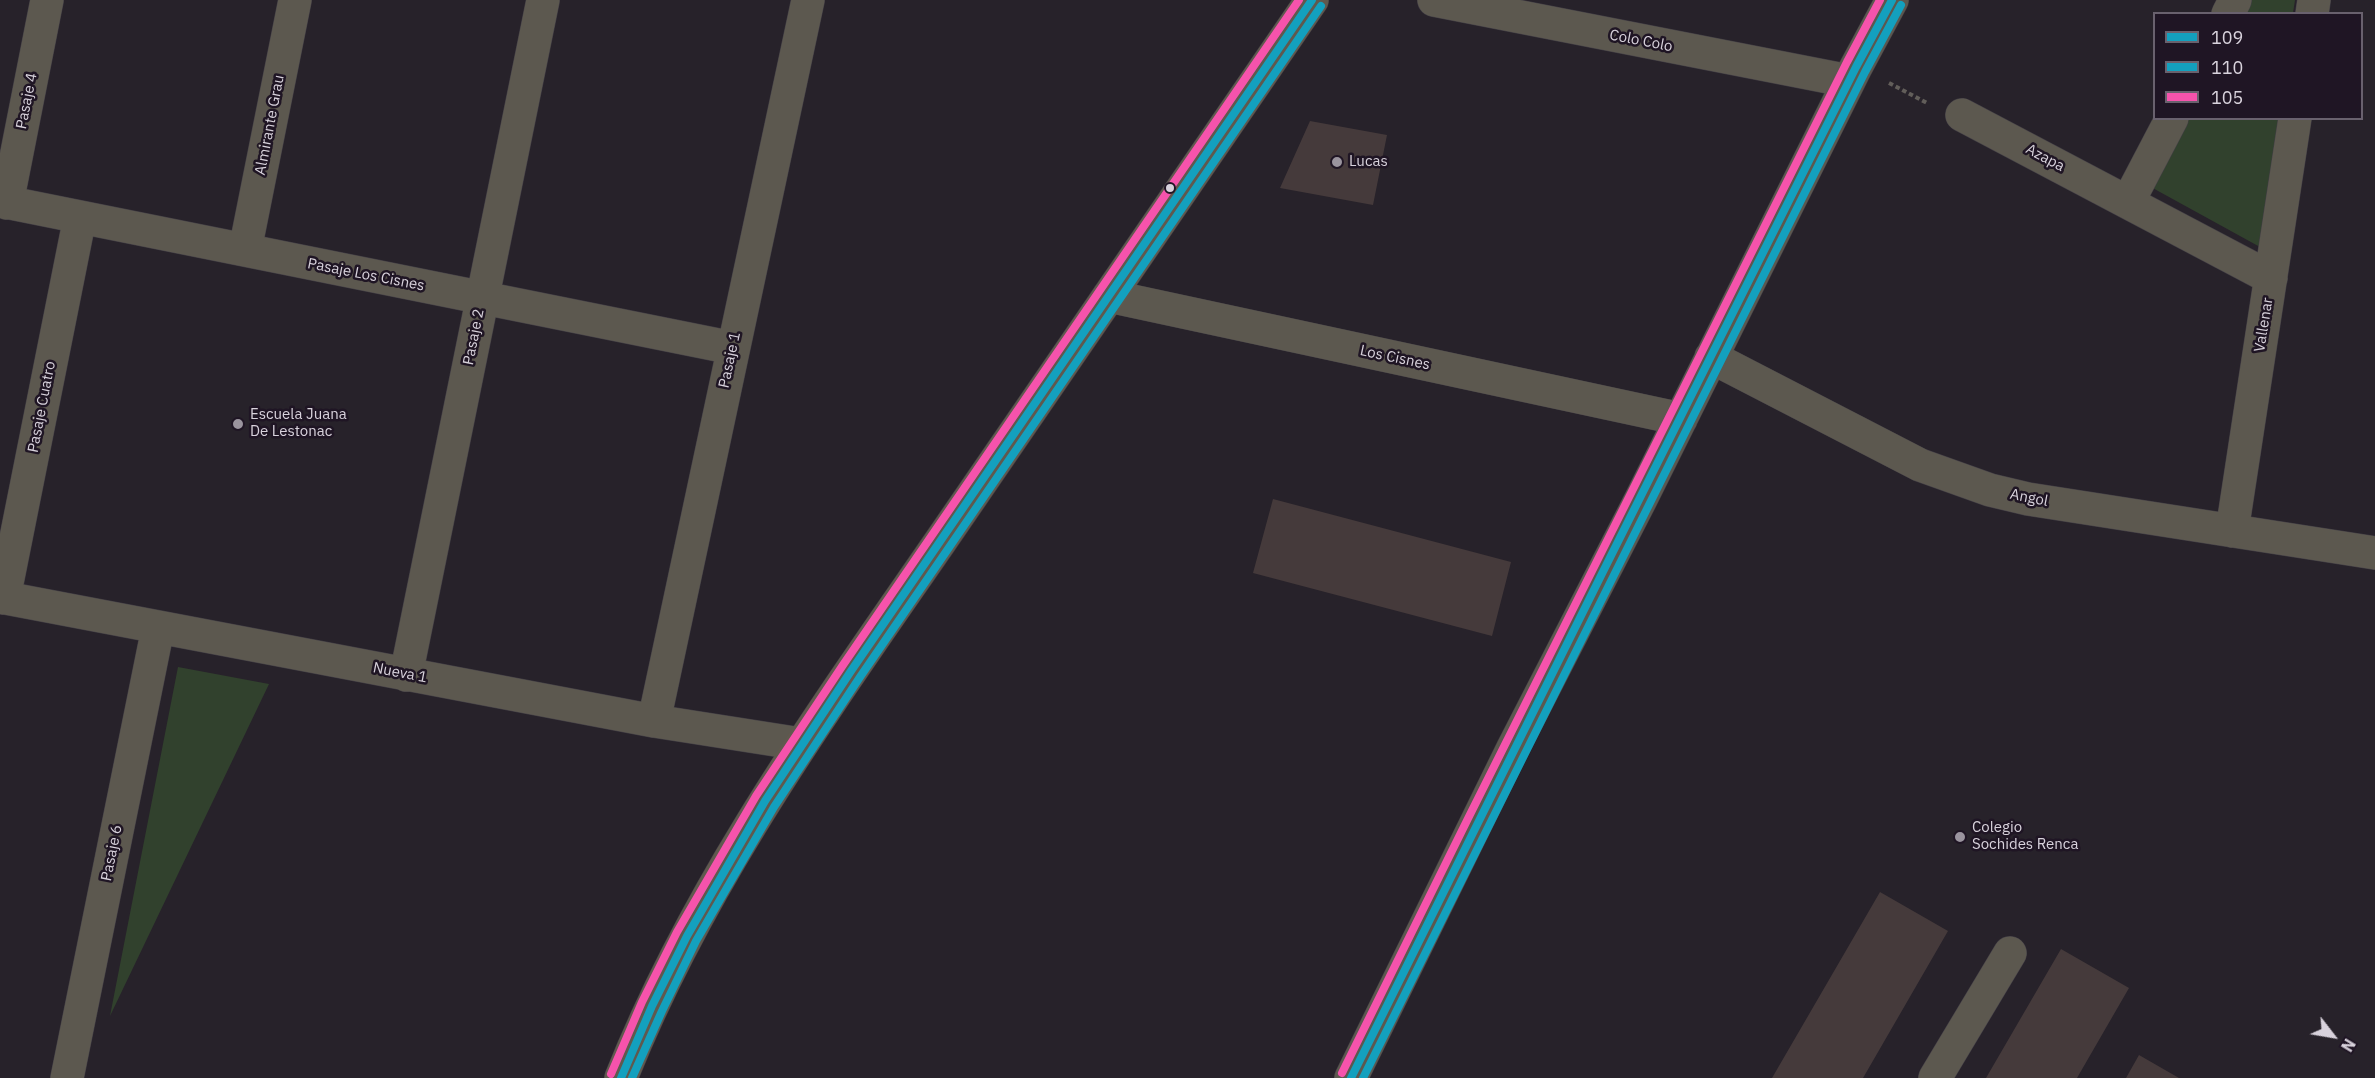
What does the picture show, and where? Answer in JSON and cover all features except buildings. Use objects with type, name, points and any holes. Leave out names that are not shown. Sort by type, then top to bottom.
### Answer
[{"type":"main road","points":[[621,1078],[667,976],[712,890],[801,744],[1312,0]]},
{"type":"street","name":"Pasaje 4","points":[[4,202],[47,0]]},
{"type":"street","name":"Almirante Grau","points":[[245,250],[295,0]]},
{"type":"street","name":"Pasaje 2","points":[[406,675],[543,0]]},
{"type":"street","name":"Pasaje 1","points":[[654,721],[808,0]]},
{"type":"street","name":"Colo Colo","points":[[1434,0],[1852,74]]},
{"type":"street","points":[[1351,1078],[1513,748],[1852,74],[1892,0]]},
{"type":"street","name":"Azapa","points":[[1962,115],[2271,278]]},
{"type":"street","points":[[2128,202],[2171,120]]},
{"type":"street","name":"Vallenar","points":[[2232,531],[2295,120]]},
{"type":"street","name":"Pasaje Los Cisnes","points":[[4,202],[733,348]]},
{"type":"street","name":"Pasaje Cuatro","points":[[2,597],[80,217]]},
{"type":"street","name":"Los Cisnes","points":[[1109,296],[1680,419]]},
{"type":"street","name":"Angol","points":[[1711,357],[1899,455],[1953,478],[2028,499],[2375,553]]},
{"type":"street","name":"Nueva 1","points":[[2,597],[654,721],[801,744]]},
{"type":"street","name":"Pasaje 6","points":[[67,1078],[158,628]]},
{"type":"street","points":[[1935,1078],[2010,953]]},
{"type":"path","points":[[1852,74],[1942,111],[1962,115]]},
{"type":"green space","points":[[2228,0],[2295,0],[2293,12],[2221,12]]},
{"type":"green space","points":[[2159,120],[2279,120],[2260,247],[2129,175]]},
{"type":"green space","points":[[178,667],[269,684],[110,1016]]},
{"type":"transit line","name":"105","points":[[611,1074],[642,1002],[677,932],[756,796],[843,665],[1299,0]]},
{"type":"transit line","name":"109","points":[[621,1078],[652,1006],[687,936],[765,801],[851,671],[1312,0]]},
{"type":"transit line","name":"105","points":[[1342,1073],[1880,0]]},
{"type":"transit line","name":"109","points":[[1351,1078],[1539,698],[1856,67],[1892,0]]},
{"type":"transit line","name":"110","points":[[1363,1078],[1550,700],[1865,72],[1901,5]]},
{"type":"transit line","name":"110","points":[[632,1078],[696,941],[774,807],[860,677],[1321,6]]},
{"type":"place","name":"Lucas","points":[[1337,162]]},
{"type":"place","name":"Escuela Juana De Lestonac","points":[[238,424]]},
{"type":"place","name":"Colegio Sochides Renca","points":[[1960,837]]}]
